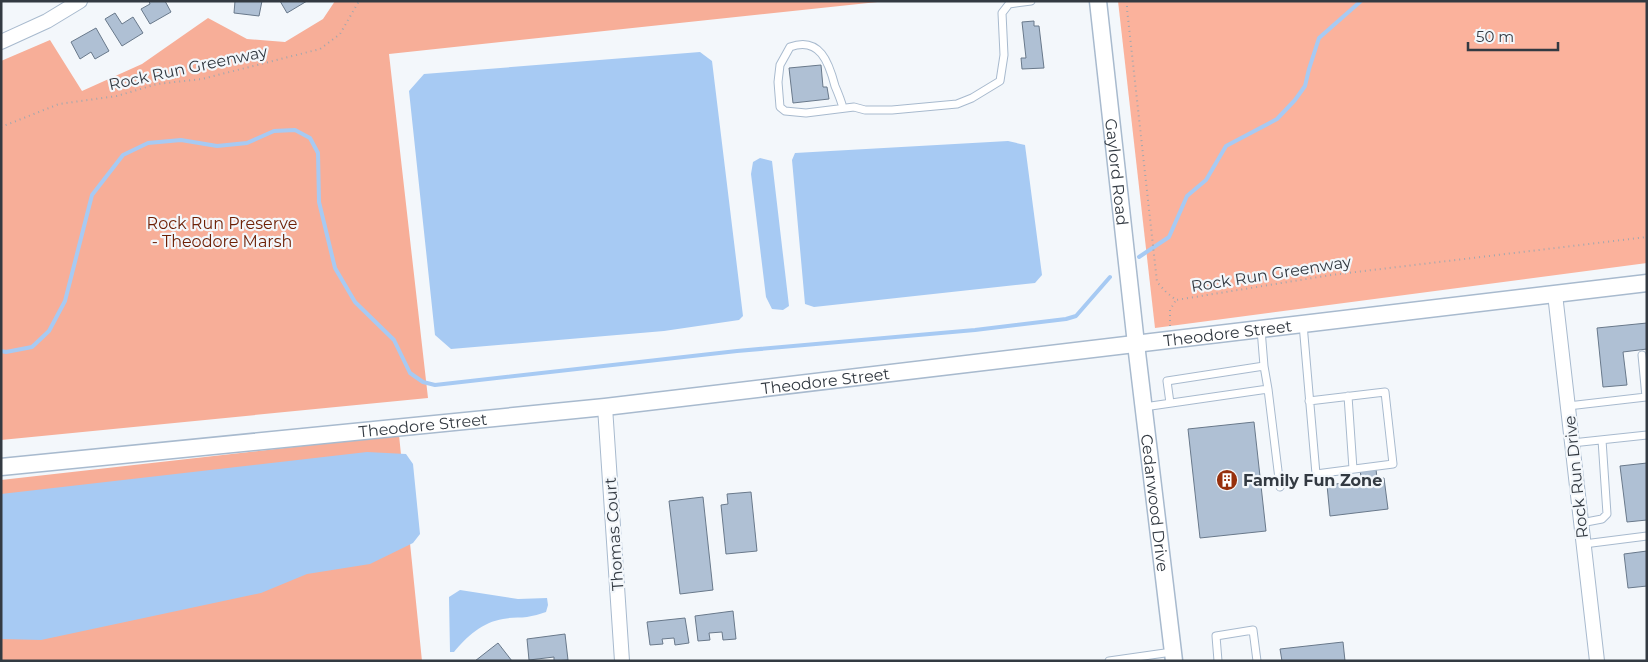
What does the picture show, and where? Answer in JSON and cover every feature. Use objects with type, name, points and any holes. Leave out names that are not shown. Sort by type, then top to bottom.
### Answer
[{"type":"street","points":[[1,42],[47,21],[80,1]]},
{"type":"street","name":"Gaylord Road","points":[[1098,1],[1136,344]]},
{"type":"street","name":"Theodore Street","points":[[1,466],[605,407],[1647,282]]},
{"type":"street","name":"Rock Run Drive","points":[[1555,294],[1597,661]]},
{"type":"street","name":"Cedarwood Drive","points":[[1136,344],[1173,657]]},
{"type":"street","name":"Thomas Court","points":[[605,407],[622,661]]},
{"type":"lane","points":[[843,108],[828,63],[822,53],[808,45],[798,44],[790,47],[780,65],[778,82],[780,107],[785,111],[806,113],[854,107],[865,110],[892,110],[957,104],[1000,81],[1004,55],[1002,13],[1009,4],[1031,1]]},
{"type":"lane","points":[[1302,324],[1309,401],[1316,474],[1393,464],[1385,392],[1309,401]]},
{"type":"lane","points":[[1261,329],[1280,487]]},
{"type":"lane","points":[[1568,406],[1646,396],[1642,355]]},
{"type":"lane","points":[[1170,403],[1167,381],[1264,366]]},
{"type":"lane","points":[[1143,407],[1268,390]]},
{"type":"lane","points":[[1348,396],[1353,469]]},
{"type":"lane","points":[[1572,443],[1647,435]]},
{"type":"lane","points":[[1581,523],[1602,519],[1607,514],[1602,440]]},
{"type":"lane","points":[[1584,544],[1647,536]]},
{"type":"lane","points":[[1218,661],[1216,636],[1253,630],[1257,661]]},
{"type":"lane","points":[[1108,661],[1173,657]]},
{"type":"path","name":"Rock Run Greenway","points":[[1,127],[59,104],[117,96],[157,84],[202,79],[320,49],[340,34],[359,1]]},
{"type":"path","name":"Rock Run Greenway","points":[[1127,1],[1157,282],[1176,300],[1331,275],[1647,237]]},
{"type":"path","points":[[1172,340],[1170,310],[1176,300]]},
{"type":"shaded area","points":[[1118,1],[1647,1],[1647,263],[1155,328]]},
{"type":"green space","name":"Rock Run Preserve - Theodore Marsh","points":[[335,1],[887,1],[389,54],[428,398],[1,440],[1,61],[50,40],[82,91],[142,64],[208,18],[247,39],[285,42],[323,19]]},
{"type":"green space","points":[[399,435],[422,661],[1,661],[1,480]]},
{"type":"water","points":[[700,52],[712,61],[743,316],[739,320],[664,331],[451,349],[435,335],[409,91],[424,74]]},
{"type":"water","points":[[1008,141],[1025,145],[1042,275],[1035,283],[814,307],[805,304],[792,160],[795,153]]},
{"type":"water","points":[[760,158],[772,161],[789,306],[783,310],[772,309],[766,297],[751,174],[753,162]]},
{"type":"water","points":[[367,452],[406,454],[413,464],[420,534],[413,543],[370,564],[307,574],[261,593],[41,640],[1,639],[1,494]]},
{"type":"water","points":[[460,590],[518,599],[547,598],[548,605],[546,612],[527,617],[506,618],[489,623],[470,636],[454,652],[450,652],[449,597]]},
{"type":"building","points":[[149,1],[165,1],[171,12],[150,24],[141,9],[150,4]]},
{"type":"building","points":[[235,1],[262,1],[259,16],[234,13]]},
{"type":"building","points":[[280,1],[307,1],[287,13]]},
{"type":"building","points":[[115,13],[122,24],[133,17],[143,33],[122,46],[105,19]]},
{"type":"building","points":[[1034,21],[1034,26],[1039,26],[1044,68],[1022,69],[1021,58],[1026,58],[1022,22]]},
{"type":"building","points":[[96,28],[109,51],[95,59],[91,52],[80,59],[71,42]]},
{"type":"building","points":[[821,65],[823,87],[827,87],[829,99],[793,103],[789,68]]},
{"type":"building","points":[[1647,323],[1647,349],[1623,352],[1627,385],[1603,387],[1597,328]]},
{"type":"building","name":"Family Fun Zone","points":[[1254,422],[1266,531],[1200,538],[1188,429]]},
{"type":"building","points":[[1647,463],[1647,520],[1627,522],[1620,466]]},
{"type":"building","points":[[1376,469],[1377,479],[1384,478],[1388,509],[1330,516],[1327,485],[1362,481],[1360,471]]},
{"type":"building","points":[[751,492],[757,551],[726,554],[721,505],[728,504],[727,494]]},
{"type":"building","points":[[703,497],[713,590],[680,594],[669,501]]},
{"type":"building","points":[[1647,551],[1647,586],[1628,588],[1624,554]]},
{"type":"building","points":[[733,611],[736,639],[723,640],[722,632],[709,633],[710,640],[698,641],[695,616]]},
{"type":"building","points":[[685,618],[689,643],[675,645],[674,638],[662,639],[663,644],[650,645],[647,622]]},
{"type":"building","points":[[565,634],[568,660],[554,661],[554,657],[529,660],[527,639]]},
{"type":"building","points":[[1343,642],[1345,661],[1282,661],[1280,649]]},
{"type":"building","points":[[498,643],[512,661],[475,661]]},
{"type":"waterway","points":[[1139,257],[1169,237],[1187,196],[1206,180],[1226,146],[1277,119],[1295,100],[1305,86],[1319,38],[1361,1]]},
{"type":"waterway","points":[[1,351],[6,352],[32,347],[49,331],[65,301],[92,195],[123,155],[148,143],[181,140],[217,146],[247,143],[274,131],[295,130],[310,138],[318,153],[319,202],[335,268],[355,302],[394,340],[410,373],[423,382],[435,385],[737,351],[975,330],[1066,319],[1076,316],[1110,277]]},
{"type":"place","name":"Family Fun Zone","points":[[1227,480]]}]
